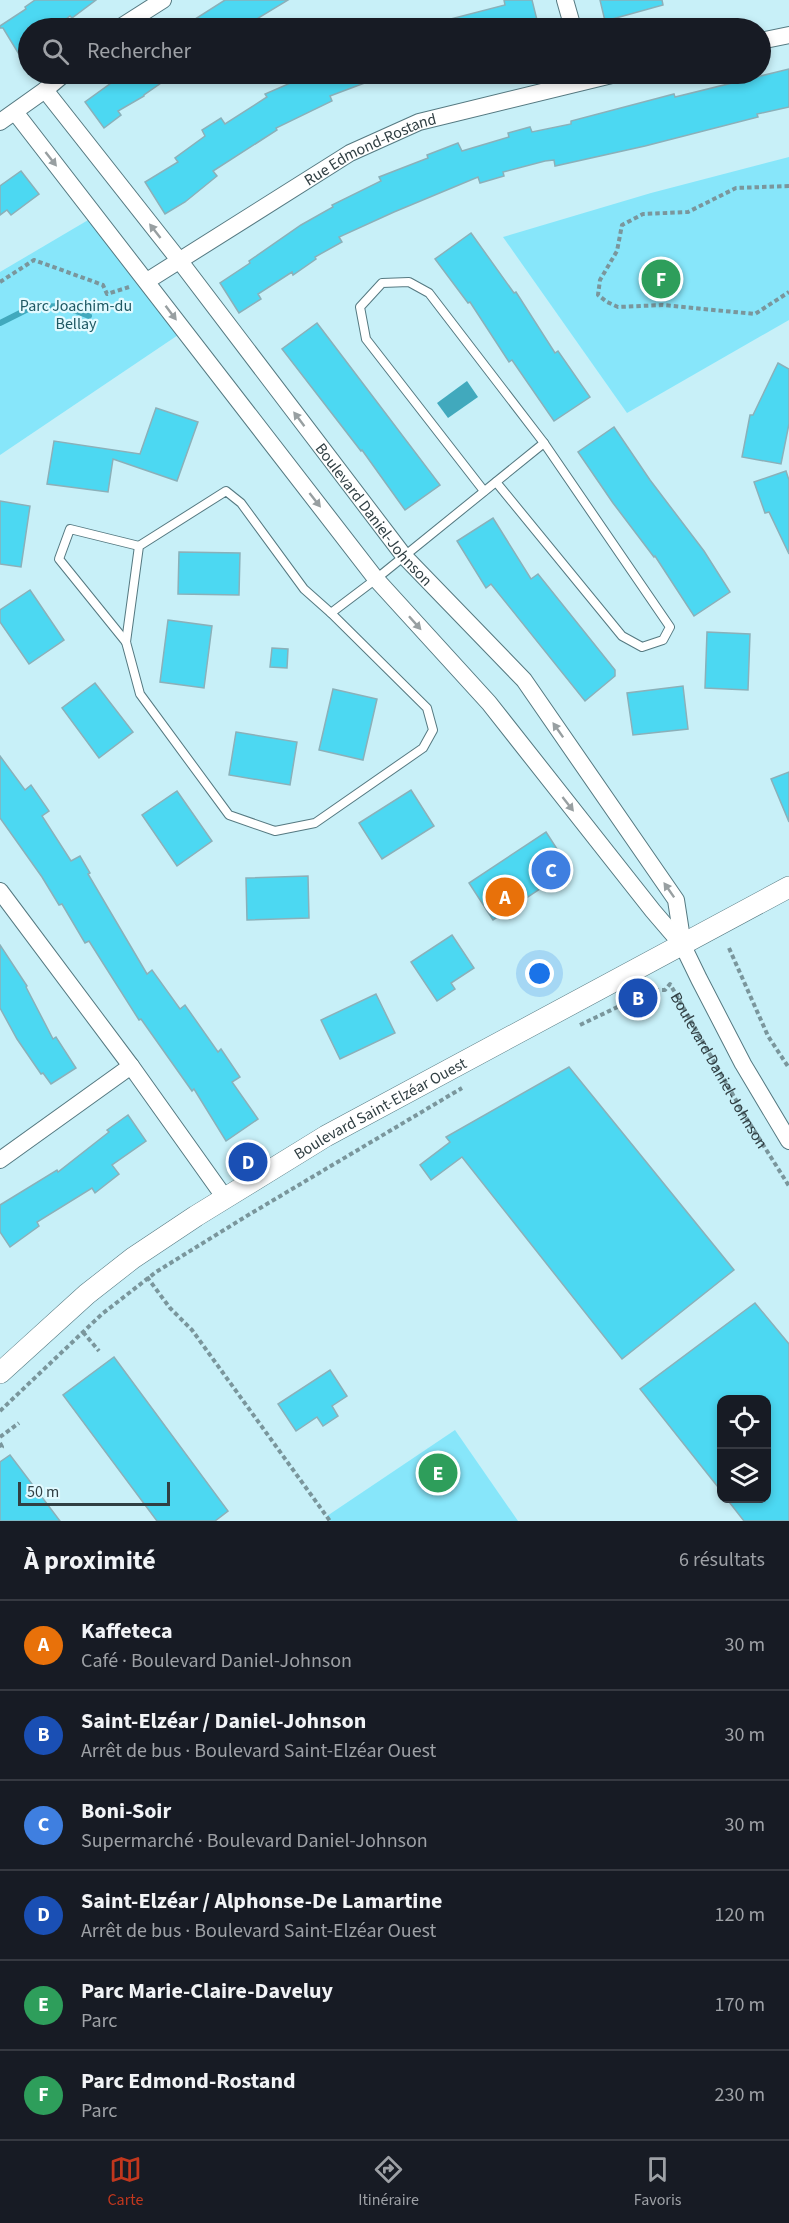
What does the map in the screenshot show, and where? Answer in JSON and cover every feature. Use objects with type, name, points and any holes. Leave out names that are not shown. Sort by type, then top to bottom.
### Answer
[{"type":"street","points":[[135,18],[163,0]]},
{"type":"street","points":[[565,0],[570,18]]},
{"type":"street","points":[[771,39],[789,35]]},
{"type":"street","points":[[0,122],[52,84]]},
{"type":"street","name":"Rue Edmond-Rostand","points":[[147,281],[350,153],[419,122],[560,84]]},
{"type":"street","name":"Boulevard Daniel-Johnson","points":[[45,90],[404,556],[524,680],[676,900],[683,946]]},
{"type":"street","name":"Boulevard Daniel-Johnson","points":[[15,112],[376,579],[489,703],[683,946],[743,1064],[789,1141]]},
{"type":"street","name":"Boulevard Saint-Elzéar Ouest","points":[[0,1373],[104,1280],[154,1243],[225,1198],[343,1126],[683,946],[789,887]]},
{"type":"street","points":[[0,891],[131,1066],[225,1198]]},
{"type":"street","points":[[0,1160],[131,1066]]},
{"type":"lane","points":[[484,491],[366,339],[360,308],[382,283],[409,282],[429,293],[544,442],[670,627],[663,640],[642,647],[622,636],[496,482]]},
{"type":"lane","points":[[331,613],[544,442]]},
{"type":"lane","points":[[126,642],[59,560],[70,529],[139,546],[226,491],[241,503],[304,589],[427,708],[433,730],[423,748],[315,823],[275,831],[229,815],[140,694],[126,642],[139,546]]},
{"type":"path","points":[[789,186],[736,188],[688,212],[643,214],[622,225],[617,251],[600,280],[598,295],[618,308],[663,305],[755,314],[789,292]]},
{"type":"path","points":[[0,282],[34,260],[103,285],[108,294],[147,281]]},
{"type":"path","points":[[729,948],[768,1036],[789,1068]]},
{"type":"path","name":"Boulevard Daniel-Johnson","points":[[574,1028],[653,990],[665,990],[670,984],[789,1186]]},
{"type":"path","points":[[0,1411],[102,1314],[148,1279],[255,1211],[470,1084]]},
{"type":"path","points":[[148,1279],[170,1308],[192,1330],[330,1521]]},
{"type":"path","points":[[83,1332],[99,1351]]},
{"type":"path","points":[[0,1437],[19,1424]]},
{"type":"path","points":[[0,1443],[2,1447],[0,1449]]},
{"type":"green space","points":[[789,157],[789,320],[627,413],[503,237],[651,193]]},
{"type":"green space","name":"Parc Joachim-du Bellay","points":[[95,216],[184,331],[0,455],[0,272]]},
{"type":"green space","points":[[455,1430],[518,1521],[330,1521],[327,1516]]},
{"type":"shaded area","points":[[467,381],[478,397],[448,418],[437,403]]},
{"type":"building","points":[[35,0],[96,0],[72,18],[70,16],[67,18],[18,18],[18,53],[0,26],[26,9],[25,7]]},
{"type":"building","points":[[225,0],[288,0],[258,18],[197,18]]},
{"type":"building","points":[[504,0],[532,0],[536,18],[454,18],[505,5]]},
{"type":"building","points":[[600,0],[662,0],[663,5],[616,18],[604,18]]},
{"type":"building","points":[[789,69],[789,107],[645,146],[555,166],[554,160],[545,161],[503,172],[504,176],[480,183],[478,177],[339,237],[342,242],[315,257],[316,259],[293,275],[292,272],[258,294],[261,299],[239,313],[220,283],[301,225],[333,207],[332,205],[381,181],[379,177],[428,158],[427,155],[458,143],[462,151],[509,137],[508,133],[530,127],[532,132],[571,124],[571,121],[674,94],[675,97],[728,84],[771,84],[771,73]]},
{"type":"building","points":[[110,84],[160,84],[118,111],[121,115],[104,128],[85,102]]},
{"type":"building","points":[[288,84],[362,84],[330,96],[332,101],[276,128],[277,130],[213,171],[217,176],[185,202],[165,214],[145,182],[178,162],[175,158],[205,136],[202,130],[221,118],[225,124],[267,97],[265,94]]},
{"type":"building","points":[[21,171],[39,194],[11,215],[7,210],[0,215],[0,186]]},
{"type":"building","points":[[471,233],[514,293],[516,292],[555,353],[558,351],[590,397],[554,421],[512,360],[509,362],[470,302],[468,303],[435,259]]},
{"type":"building","points":[[317,323],[440,485],[405,510],[362,450],[282,349]]},
{"type":"building","points":[[778,363],[789,369],[789,424],[781,464],[742,457],[750,415],[753,415]]},
{"type":"building","points":[[156,408],[198,422],[177,481],[113,459],[108,492],[47,484],[54,441],[140,454]]},
{"type":"building","points":[[614,427],[650,480],[704,551],[730,592],[694,616],[655,556],[613,503],[578,452]]},
{"type":"building","points":[[786,471],[789,480],[789,554],[769,512],[765,513],[754,482]]},
{"type":"building","points":[[0,501],[30,506],[21,567],[0,564]]},
{"type":"building","points":[[493,518],[531,579],[538,574],[615,670],[615,676],[585,701],[491,584],[486,588],[457,541]]},
{"type":"building","points":[[179,552],[240,553],[239,595],[178,594]]},
{"type":"building","points":[[30,590],[64,640],[29,664],[0,622],[0,610]]},
{"type":"building","points":[[168,620],[212,626],[204,688],[160,682]]},
{"type":"building","points":[[707,632],[750,634],[748,690],[705,688]]},
{"type":"building","points":[[272,648],[288,649],[287,668],[270,667]]},
{"type":"building","points":[[95,683],[133,732],[99,758],[62,708]]},
{"type":"building","points":[[683,686],[688,729],[633,735],[627,693]]},
{"type":"building","points":[[333,689],[377,699],[363,760],[319,750]]},
{"type":"building","points":[[236,732],[297,742],[290,785],[229,775]]},
{"type":"building","points":[[0,756],[25,790],[31,785],[49,811],[42,816],[71,861],[80,856],[90,873],[88,874],[147,974],[152,970],[180,1009],[185,1005],[218,1052],[221,1049],[240,1077],[232,1082],[258,1119],[226,1141],[194,1089],[192,1091],[141,1019],[139,1020],[89,941],[85,943],[62,904],[59,905],[0,818]]},
{"type":"building","points":[[789,772],[789,822],[771,779]]},
{"type":"building","points":[[411,790],[434,826],[382,859],[359,823]]},
{"type":"building","points":[[177,791],[212,841],[177,866],[142,815]]},
{"type":"building","points":[[546,832],[570,869],[493,920],[469,883]]},
{"type":"building","points":[[308,876],[309,918],[247,920],[246,878]]},
{"type":"building","points":[[452,935],[474,968],[451,983],[455,989],[437,1001],[411,962]]},
{"type":"building","points":[[0,945],[27,986],[53,1039],[56,1037],[76,1068],[51,1084],[43,1073],[41,1074],[17,1039],[0,1008]]},
{"type":"building","points":[[376,994],[395,1033],[340,1059],[321,1020]]},
{"type":"building","points":[[569,1067],[734,1270],[622,1359],[462,1157],[431,1180],[420,1165],[450,1142],[446,1137]]},
{"type":"building","points":[[128,1115],[146,1141],[112,1165],[119,1174],[95,1193],[92,1188],[37,1222],[39,1226],[10,1247],[0,1232],[0,1205],[57,1170],[58,1172]]},
{"type":"building","points":[[755,1303],[789,1344],[789,1521],[744,1521],[730,1503],[771,1503],[771,1395],[717,1395],[717,1486],[640,1389]]},
{"type":"building","points":[[114,1357],[228,1511],[215,1521],[157,1521],[63,1395]]},
{"type":"building","points":[[330,1370],[347,1396],[332,1406],[338,1416],[323,1426],[317,1417],[296,1431],[278,1404]]},
{"type":"building","points":[[10,1455],[60,1521],[0,1521],[0,1462]]},
{"type":"waterway","points":[[0,323],[32,307],[63,306],[89,316]]},
{"type":"place","name":"Parc Edmond-Rostand","points":[[661,279]]},
{"type":"place","name":"Boni-Soir","points":[[551,870]]},
{"type":"place","name":"Kaffeteca","points":[[505,897]]},
{"type":"place","name":"Saint-Elzéar / Daniel-Johnson","points":[[638,998]]},
{"type":"place","name":"Saint-Elzéar / Alphonse-De Lamartine","points":[[248,1162]]},
{"type":"place","name":"Parc Marie-Claire-Daveluy","points":[[438,1473]]}]
